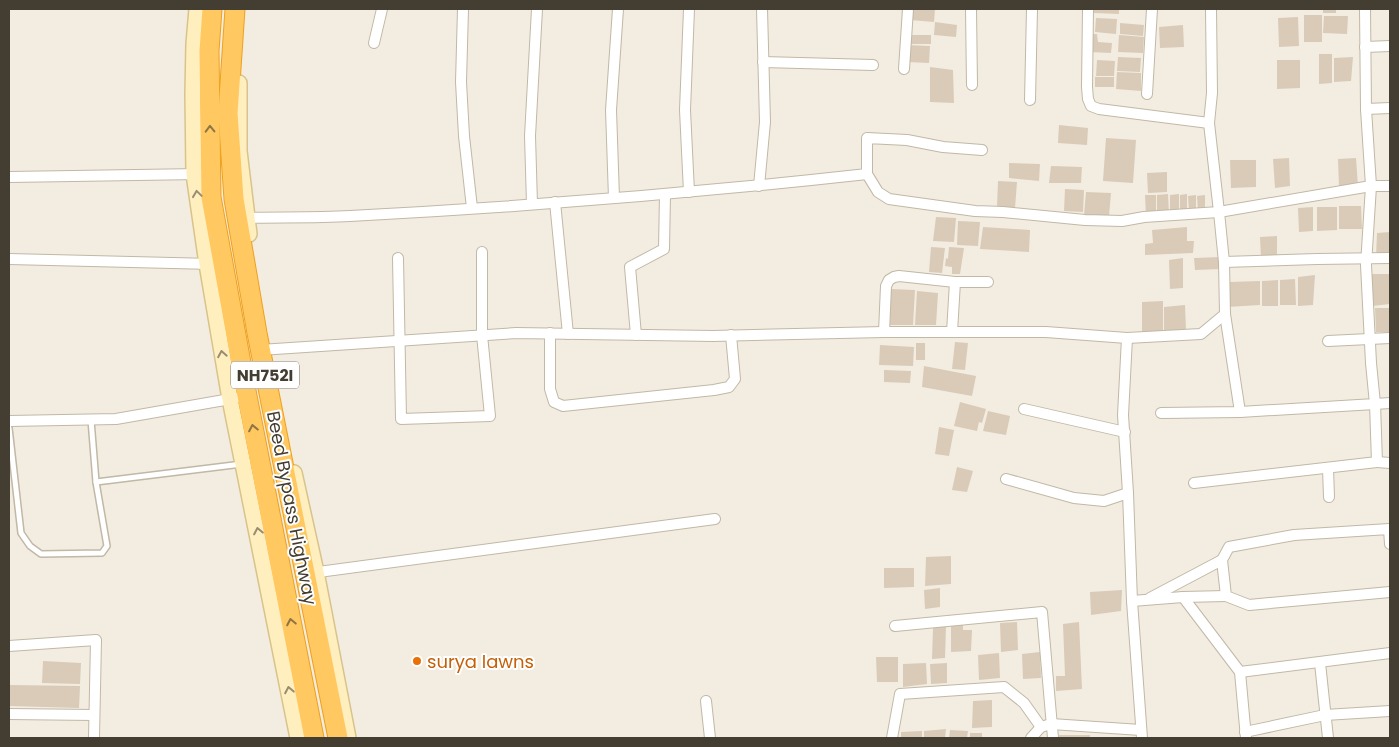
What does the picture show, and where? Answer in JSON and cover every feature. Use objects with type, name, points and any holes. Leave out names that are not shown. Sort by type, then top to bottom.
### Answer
[{"type":"highway","name":"Beed Bypass Highway","points":[[212,9],[202,174],[212,197],[215,264],[238,397],[303,737]]},
{"type":"highway","name":"Beed Bypass Highway","points":[[234,9],[228,113],[234,199],[242,218],[264,349],[310,573],[338,738]]},
{"type":"street","points":[[9,177],[202,174],[192,94],[197,9]]},
{"type":"street","points":[[243,9],[238,123],[242,218],[349,216],[532,204],[759,186],[867,174]]},
{"type":"street","points":[[374,43],[382,9]]},
{"type":"street","points":[[463,9],[461,82],[464,136],[472,208]]},
{"type":"street","points":[[532,204],[530,136],[537,9]]},
{"type":"street","points":[[614,198],[612,110],[618,9]]},
{"type":"street","points":[[689,192],[685,110],[690,9]]},
{"type":"street","points":[[759,186],[765,122],[762,9]]},
{"type":"street","points":[[904,69],[908,9]]},
{"type":"street","points":[[971,9],[972,85]]},
{"type":"street","points":[[1030,100],[1032,9]]},
{"type":"street","points":[[1088,9],[1087,87],[1091,106],[1098,109],[1209,123]]},
{"type":"street","points":[[1147,94],[1152,9]]},
{"type":"street","points":[[1211,9],[1212,93],[1209,123],[1224,262],[1225,314],[1240,412]]},
{"type":"street","points":[[1365,9],[1366,109],[1371,186],[1366,258],[1377,462]]},
{"type":"street","points":[[1365,48],[1390,46]]},
{"type":"street","points":[[763,62],[873,66]]},
{"type":"street","points":[[1366,109],[1390,108]]},
{"type":"street","points":[[982,150],[943,147],[907,140],[867,138],[867,174],[878,192],[889,199],[975,211],[1085,220],[1122,221],[1219,212],[1371,186],[1390,186]]},
{"type":"street","points":[[636,335],[630,267],[664,249],[665,194]]},
{"type":"street","points":[[555,202],[568,334]]},
{"type":"street","points":[[398,258],[401,419],[490,416],[482,335],[482,252]]},
{"type":"street","points":[[1224,262],[1390,258]]},
{"type":"street","points":[[9,259],[215,264]]},
{"type":"street","points":[[884,332],[886,286],[894,276],[955,282],[988,282]]},
{"type":"street","points":[[952,332],[955,282]]},
{"type":"street","points":[[264,349],[516,333],[731,336],[884,332],[1046,332],[1127,338],[1201,334],[1225,314]]},
{"type":"street","points":[[550,333],[550,389],[554,402],[563,406],[729,387],[735,380],[731,336]]},
{"type":"street","points":[[1031,738],[1041,727],[1051,724],[1142,734],[1132,601],[1123,415],[1127,338]]},
{"type":"street","points":[[1328,341],[1390,338]]},
{"type":"street","points":[[9,421],[116,419],[238,397]]},
{"type":"street","points":[[1161,413],[1240,412],[1390,403]]},
{"type":"street","points":[[1024,409],[1125,432]]},
{"type":"street","points":[[1194,483],[1390,462]]},
{"type":"street","points":[[1328,468],[1329,497]]},
{"type":"street","points":[[1006,479],[1074,498],[1104,501],[1128,493]]},
{"type":"street","points":[[348,738],[310,573],[715,519]]},
{"type":"street","points":[[1147,599],[1222,560],[1229,547],[1294,535],[1389,529],[1390,544]]},
{"type":"street","points":[[1222,560],[1226,596]]},
{"type":"street","points":[[1132,601],[1183,596],[1226,596],[1248,605],[1390,592]]},
{"type":"street","points":[[1183,596],[1240,672],[1245,735],[1326,715],[1390,711]]},
{"type":"street","points":[[895,626],[1042,612],[1053,738]]},
{"type":"street","points":[[9,646],[96,640],[94,738]]},
{"type":"street","points":[[1240,672],[1390,653]]},
{"type":"street","points":[[1320,662],[1328,738]]},
{"type":"street","points":[[892,738],[900,694],[1004,687],[1024,703],[1041,727]]},
{"type":"street","points":[[706,701],[710,738]]},
{"type":"street","points":[[9,714],[94,715]]},
{"type":"lane","points":[[9,428],[21,533],[30,546],[41,554],[102,553],[107,546],[96,482],[91,419]]},
{"type":"lane","points":[[96,482],[252,463]]},
{"type":"building","points":[[911,9],[935,9],[934,22],[910,20]]},
{"type":"building","points":[[1094,9],[1119,9],[1119,14],[1094,13]]},
{"type":"building","points":[[1323,9],[1336,9],[1336,13],[1323,13]]},
{"type":"building","points":[[1304,15],[1322,15],[1322,42],[1304,42]]},
{"type":"building","points":[[1324,16],[1348,16],[1347,34],[1323,33]]},
{"type":"building","points":[[1298,17],[1299,46],[1279,47],[1278,18]]},
{"type":"building","points":[[1096,18],[1117,19],[1116,34],[1095,32]]},
{"type":"building","points":[[935,22],[957,25],[956,37],[934,35]]},
{"type":"building","points":[[1120,23],[1144,25],[1143,36],[1120,34]]},
{"type":"building","points":[[1183,25],[1184,47],[1160,48],[1159,27]]},
{"type":"building","points":[[1089,34],[1097,34],[1098,42],[1112,43],[1111,53],[1089,52]]},
{"type":"building","points":[[908,35],[931,35],[931,44],[907,44]]},
{"type":"building","points":[[1119,35],[1144,37],[1143,53],[1118,52]]},
{"type":"building","points":[[907,45],[930,46],[929,63],[907,62]]},
{"type":"building","points":[[1319,54],[1332,54],[1332,83],[1319,84]]},
{"type":"building","points":[[1118,57],[1141,58],[1140,72],[1117,71]]},
{"type":"building","points":[[1353,57],[1351,81],[1334,82],[1334,58]]},
{"type":"building","points":[[1097,60],[1115,61],[1114,76],[1096,76]]},
{"type":"building","points":[[1277,60],[1300,60],[1300,88],[1277,89]]},
{"type":"building","points":[[930,67],[953,70],[954,103],[930,102]]},
{"type":"building","points":[[1117,72],[1141,73],[1141,91],[1116,89]]},
{"type":"building","points":[[1095,77],[1114,77],[1114,87],[1095,87]]},
{"type":"building","points":[[1059,125],[1088,128],[1087,145],[1058,143]]},
{"type":"building","points":[[1106,138],[1136,140],[1133,183],[1103,181]]},
{"type":"building","points":[[1289,158],[1290,186],[1275,188],[1273,159]]},
{"type":"building","points":[[1356,158],[1358,186],[1339,187],[1338,159]]},
{"type":"building","points":[[1230,160],[1256,160],[1256,187],[1231,188]]},
{"type":"building","points":[[1009,163],[1040,164],[1039,181],[1009,178]]},
{"type":"building","points":[[1051,166],[1082,167],[1081,183],[1049,183]]},
{"type":"building","points":[[1167,172],[1167,192],[1148,193],[1147,173]]},
{"type":"building","points":[[998,181],[1017,182],[1015,208],[997,207]]},
{"type":"building","points":[[1065,189],[1084,190],[1083,212],[1064,211]]},
{"type":"building","points":[[1086,192],[1111,193],[1109,216],[1084,215]]},
{"type":"building","points":[[1168,194],[1169,214],[1157,215],[1157,195]]},
{"type":"building","points":[[1179,194],[1179,213],[1170,213],[1170,195]]},
{"type":"building","points":[[1187,194],[1187,212],[1180,213],[1180,195]]},
{"type":"building","points":[[1145,195],[1156,195],[1156,215],[1146,216]]},
{"type":"building","points":[[1196,195],[1196,212],[1189,213],[1188,196]]},
{"type":"building","points":[[1205,195],[1205,211],[1198,212],[1197,196]]},
{"type":"building","points":[[1339,206],[1361,206],[1362,229],[1339,229]]},
{"type":"building","points":[[1313,207],[1313,231],[1299,232],[1298,208]]},
{"type":"building","points":[[1317,207],[1337,207],[1337,230],[1317,231]]},
{"type":"building","points":[[936,217],[956,218],[954,242],[933,241]]},
{"type":"building","points":[[958,221],[980,222],[978,246],[957,245]]},
{"type":"building","points":[[983,227],[1030,230],[1029,252],[980,249]]},
{"type":"building","points":[[1187,227],[1187,241],[1194,241],[1193,253],[1145,255],[1145,244],[1153,243],[1152,230]]},
{"type":"building","points":[[1390,232],[1390,257],[1376,257],[1377,233]]},
{"type":"building","points":[[1277,236],[1277,258],[1261,259],[1260,237]]},
{"type":"building","points":[[931,247],[945,248],[942,273],[929,272]]},
{"type":"building","points":[[949,247],[964,248],[960,274],[952,274],[952,267],[945,266]]},
{"type":"building","points":[[1221,257],[1221,269],[1195,270],[1194,258]]},
{"type":"building","points":[[1183,258],[1183,288],[1170,289],[1169,260]]},
{"type":"building","points":[[1371,274],[1390,274],[1390,304],[1372,306]]},
{"type":"building","points":[[1315,275],[1313,305],[1298,306],[1298,277]]},
{"type":"building","points":[[1295,279],[1296,305],[1280,305],[1280,280]]},
{"type":"building","points":[[1278,280],[1278,306],[1262,306],[1262,281]]},
{"type":"building","points":[[1260,281],[1260,305],[1227,307],[1229,282]]},
{"type":"building","points":[[891,289],[915,290],[913,325],[890,325]]},
{"type":"building","points":[[917,291],[938,293],[936,325],[915,325]]},
{"type":"building","points":[[1163,301],[1163,333],[1142,334],[1142,302]]},
{"type":"building","points":[[1185,305],[1186,330],[1164,331],[1164,307]]},
{"type":"building","points":[[1375,308],[1390,308],[1390,332],[1376,332]]},
{"type":"building","points":[[955,342],[968,343],[965,370],[952,369]]},
{"type":"building","points":[[916,343],[925,343],[925,360],[916,360]]},
{"type":"building","points":[[880,345],[914,347],[913,366],[879,365]]},
{"type":"building","points":[[924,366],[976,376],[972,396],[922,387]]},
{"type":"building","points":[[884,370],[911,371],[910,383],[884,382]]},
{"type":"building","points":[[960,402],[986,409],[982,423],[979,422],[977,431],[954,426]]},
{"type":"building","points":[[988,411],[1010,416],[1006,435],[983,431]]},
{"type":"building","points":[[939,427],[954,430],[949,456],[935,454]]},
{"type":"building","points":[[957,467],[973,471],[967,492],[952,490]]},
{"type":"building","points":[[951,556],[951,584],[925,586],[926,557]]},
{"type":"building","points":[[884,568],[914,568],[914,587],[884,588]]},
{"type":"building","points":[[940,588],[940,607],[925,609],[924,590]]},
{"type":"building","points":[[1122,590],[1121,611],[1091,615],[1090,592]]},
{"type":"building","points":[[1017,622],[1018,650],[1001,652],[1000,623]]},
{"type":"building","points":[[1079,622],[1082,689],[1056,691],[1056,676],[1065,676],[1063,624]]},
{"type":"building","points":[[963,624],[963,630],[972,630],[971,651],[951,652],[951,626]]},
{"type":"building","points":[[933,627],[946,627],[945,658],[932,659]]},
{"type":"building","points":[[1040,652],[1041,678],[1023,679],[1022,654]]},
{"type":"building","points":[[999,653],[1000,678],[979,680],[978,655]]},
{"type":"building","points":[[876,657],[898,657],[898,682],[877,682]]},
{"type":"building","points":[[43,661],[81,663],[80,684],[42,683]]},
{"type":"building","points":[[926,663],[927,684],[903,687],[903,664]]},
{"type":"building","points":[[947,663],[947,683],[931,684],[930,664]]},
{"type":"building","points":[[9,685],[80,686],[79,708],[9,706]]},
{"type":"building","points":[[992,700],[992,727],[972,728],[973,701]]},
{"type":"building","points":[[946,729],[945,738],[924,738],[924,731]]},
{"type":"building","points":[[950,730],[968,731],[967,738],[949,738]]},
{"type":"building","points":[[922,731],[922,738],[901,738],[901,732]]},
{"type":"building","points":[[970,733],[982,733],[982,738],[970,738]]},
{"type":"building","points":[[1059,735],[1090,735],[1090,738],[1059,738]]},
{"type":"place","name":"surya lawns","points":[[417,661]]}]
